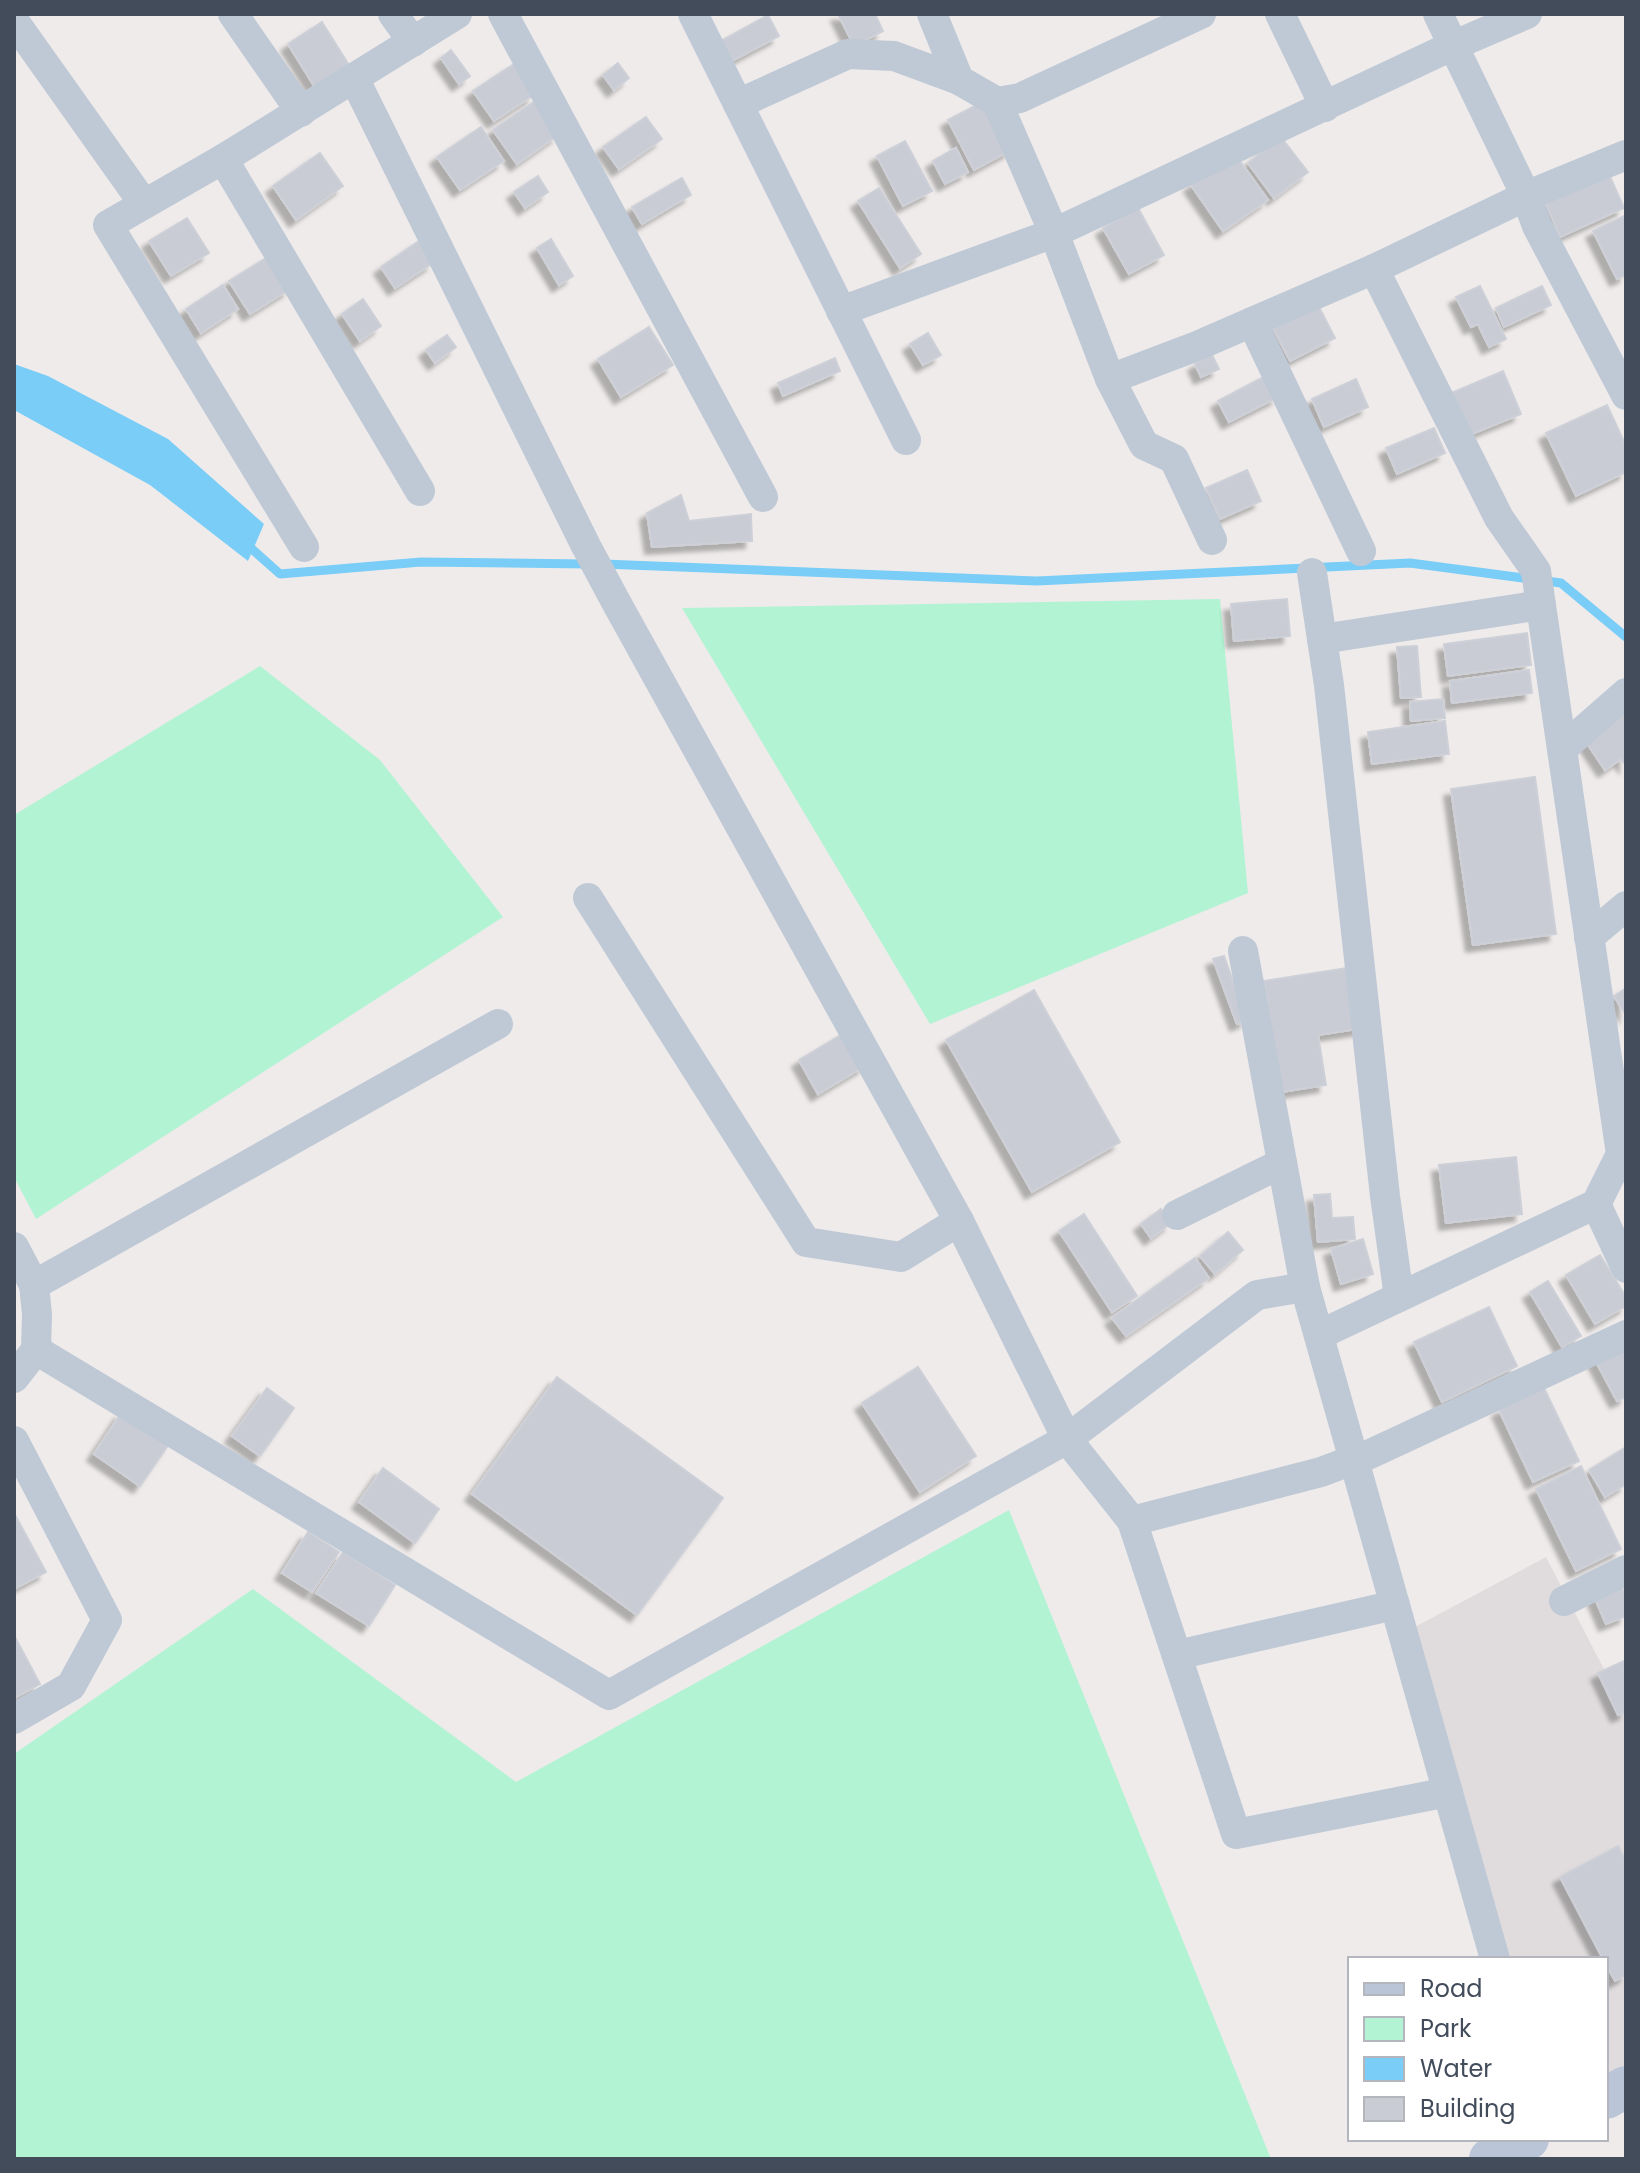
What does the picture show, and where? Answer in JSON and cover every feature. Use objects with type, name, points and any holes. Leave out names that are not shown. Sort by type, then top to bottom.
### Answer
[{"type":"street","points":[[233,14],[301,112]]},
{"type":"street","points":[[393,14],[413,42]]},
{"type":"street","points":[[304,547],[108,225],[301,112],[457,14]]},
{"type":"street","points":[[503,14],[763,497]]},
{"type":"street","points":[[693,14],[906,440]]},
{"type":"street","points":[[932,14],[959,80]]},
{"type":"street","points":[[997,102],[1020,98],[1201,14]]},
{"type":"street","points":[[1280,14],[1325,107]]},
{"type":"street","points":[[1438,14],[1526,196],[1537,226],[1626,395]]},
{"type":"street","points":[[841,311],[1054,233],[1452,46],[1527,14]]},
{"type":"street","points":[[14,21],[144,204]]},
{"type":"street","points":[[738,104],[848,54],[894,56],[959,80],[997,102],[1054,233],[1110,379],[1144,445],[1174,459],[1212,540]]},
{"type":"street","points":[[354,78],[588,550],[959,1221],[1067,1439],[1132,1521],[1236,1834],[1448,1792]]},
{"type":"street","points":[[1110,379],[1252,322],[1374,269],[1526,196],[1626,155]]},
{"type":"street","points":[[223,159],[420,491]]},
{"type":"street","points":[[1319,1335],[1596,1204],[1621,1154],[1616,1045],[1589,937],[1536,571],[1499,518],[1374,269]]},
{"type":"street","points":[[1252,322],[1361,551]]},
{"type":"street","points":[[1312,573],[1331,701],[1383,1180],[1399,1297]]},
{"type":"street","points":[[1322,639],[1541,605]]},
{"type":"street","points":[[1562,749],[1626,693]]},
{"type":"street","points":[[588,898],[806,1242],[901,1257],[959,1221]]},
{"type":"street","points":[[1589,937],[1626,906]]},
{"type":"street","points":[[1243,951],[1305,1287],[1494,1957]]},
{"type":"street","points":[[34,1285],[498,1024]]},
{"type":"street","points":[[1177,1215],[1282,1163]]},
{"type":"street","points":[[1596,1204],[1626,1268]]},
{"type":"street","points":[[14,1247],[34,1285],[37,1314],[36,1350],[14,1378]]},
{"type":"street","points":[[36,1350],[609,1695],[1067,1439],[1257,1295],[1305,1287]]},
{"type":"street","points":[[1132,1521],[1355,1461],[1626,1335]]},
{"type":"street","points":[[14,1441],[107,1620],[71,1686],[14,1719]]},
{"type":"street","points":[[1564,1601],[1626,1570]]},
{"type":"street","points":[[1177,1655],[1395,1605]]},
{"type":"street","points":[[1608,2097],[1626,2087]]},
{"type":"street","points":[[1490,2159],[1524,2141]]},
{"type":"shaded area","points":[[1546,1557],[1607,1675],[1626,1667],[1626,2067],[1608,2077],[1608,1957],[1501,1957],[1411,1629]]},
{"type":"green space","points":[[1220,599],[1248,893],[930,1024],[682,608]]},
{"type":"green space","points":[[260,666],[380,760],[503,917],[36,1219],[14,1177],[14,815]]},
{"type":"green space","points":[[1009,1510],[1271,2159],[14,2159],[14,1754],[253,1589],[516,1782]]},
{"type":"water","points":[[14,364],[48,376],[168,439],[264,524],[248,561],[150,485],[14,410]]},
{"type":"building","points":[[838,14],[875,14],[883,31],[854,46]]},
{"type":"building","points":[[768,15],[779,36],[732,61],[721,41]]},
{"type":"building","points":[[322,22],[352,70],[318,92],[288,44]]},
{"type":"building","points":[[451,50],[470,76],[459,84],[441,58]]},
{"type":"building","points":[[618,63],[629,78],[614,90],[603,75]]},
{"type":"building","points":[[514,64],[534,95],[494,121],[473,91]]},
{"type":"building","points":[[986,100],[1011,150],[974,170],[948,120]]},
{"type":"building","points":[[535,101],[558,135],[517,164],[493,130]]},
{"type":"building","points":[[646,117],[662,139],[619,169],[603,147]]},
{"type":"building","points":[[481,127],[504,161],[460,190],[437,157]]},
{"type":"building","points":[[1281,137],[1308,172],[1274,198],[1248,163]]},
{"type":"building","points":[[905,141],[932,191],[903,206],[877,156]]},
{"type":"building","points":[[956,148],[968,172],[945,184],[933,161]]},
{"type":"building","points":[[320,153],[343,186],[296,220],[273,186]]},
{"type":"building","points":[[1235,154],[1268,200],[1223,231],[1191,185]]},
{"type":"building","points":[[1608,172],[1624,208],[1560,237],[1545,201]]},
{"type":"building","points":[[538,176],[548,192],[525,208],[514,192]]},
{"type":"building","points":[[682,178],[691,195],[642,224],[632,207]]},
{"type":"building","points":[[879,188],[921,254],[900,268],[858,201]]},
{"type":"building","points":[[1138,208],[1164,255],[1129,274],[1103,228]]},
{"type":"building","points":[[1624,216],[1626,275],[1617,279],[1593,231]]},
{"type":"building","points":[[187,218],[209,253],[171,276],[149,241]]},
{"type":"building","points":[[551,239],[573,276],[559,285],[537,248]]},
{"type":"building","points":[[419,241],[433,263],[395,288],[381,267]]},
{"type":"building","points":[[269,256],[290,289],[250,314],[229,281]]},
{"type":"building","points":[[223,285],[238,309],[201,333],[186,309]]},
{"type":"building","points":[[1480,286],[1506,339],[1489,347],[1478,324],[1471,327],[1456,297]]},
{"type":"building","points":[[1542,286],[1551,305],[1504,327],[1496,308]]},
{"type":"building","points":[[363,299],[381,326],[360,341],[342,314]]},
{"type":"building","points":[[1317,303],[1335,338],[1290,361],[1272,326]]},
{"type":"building","points":[[649,327],[673,365],[621,397],[598,359]]},
{"type":"building","points":[[928,333],[941,355],[923,365],[910,344]]},
{"type":"building","points":[[447,335],[456,347],[435,363],[426,350]]},
{"type":"building","points":[[1212,355],[1219,369],[1201,377],[1195,364]]},
{"type":"building","points":[[835,358],[840,371],[783,396],[778,383]]},
{"type":"building","points":[[1503,371],[1521,414],[1467,436],[1449,394]]},
{"type":"building","points":[[1267,375],[1278,397],[1229,422],[1218,401]]},
{"type":"building","points":[[1356,379],[1368,407],[1324,427],[1312,399]]},
{"type":"building","points":[[1607,405],[1626,446],[1626,472],[1576,496],[1546,433]]},
{"type":"building","points":[[1434,428],[1445,453],[1397,474],[1386,448]]},
{"type":"building","points":[[1247,470],[1261,501],[1220,519],[1206,488]]},
{"type":"building","points":[[681,495],[689,521],[751,514],[752,541],[652,547],[647,513]]},
{"type":"building","points":[[1287,599],[1290,636],[1234,641],[1231,604]]},
{"type":"building","points":[[1527,633],[1531,665],[1448,676],[1444,644]]},
{"type":"building","points":[[1417,646],[1421,697],[1401,698],[1397,647]]},
{"type":"building","points":[[1529,670],[1532,693],[1452,703],[1450,681]]},
{"type":"building","points":[[1443,699],[1445,718],[1411,721],[1410,702]]},
{"type":"building","points":[[1626,704],[1626,766],[1621,759],[1605,770],[1584,739]]},
{"type":"building","points":[[1445,721],[1449,754],[1372,764],[1368,732]]},
{"type":"building","points":[[1535,777],[1556,934],[1473,945],[1451,789]]},
{"type":"building","points":[[1224,956],[1247,1020],[1237,1024],[1213,959]]},
{"type":"building","points":[[1354,967],[1364,1028],[1318,1035],[1326,1085],[1281,1092],[1264,981]]},
{"type":"building","points":[[1626,988],[1626,1015],[1614,996]]},
{"type":"building","points":[[1034,990],[1120,1142],[1032,1192],[946,1040]]},
{"type":"building","points":[[846,1032],[865,1066],[818,1094],[799,1060]]},
{"type":"building","points":[[1516,1157],[1522,1214],[1446,1223],[1439,1165]]},
{"type":"building","points":[[1330,1194],[1332,1218],[1353,1217],[1355,1239],[1318,1242],[1314,1195]]},
{"type":"building","points":[[1161,1209],[1171,1223],[1151,1238],[1141,1224]]},
{"type":"building","points":[[1084,1214],[1137,1296],[1112,1312],[1059,1231]]},
{"type":"building","points":[[1228,1232],[1243,1250],[1215,1274],[1200,1256]]},
{"type":"building","points":[[1363,1239],[1373,1274],[1341,1284],[1331,1249]]},
{"type":"building","points":[[1600,1255],[1626,1297],[1626,1306],[1595,1324],[1566,1275]]},
{"type":"building","points":[[1195,1258],[1209,1278],[1126,1336],[1112,1318]]},
{"type":"building","points":[[1548,1281],[1581,1336],[1562,1347],[1530,1292]]},
{"type":"building","points":[[1489,1307],[1517,1366],[1442,1402],[1414,1342]]},
{"type":"building","points":[[1626,1341],[1626,1397],[1617,1401],[1594,1358]]},
{"type":"building","points":[[918,1367],[976,1456],[920,1492],[862,1403]]},
{"type":"building","points":[[557,1377],[723,1498],[637,1615],[472,1494]]},
{"type":"building","points":[[267,1388],[294,1408],[260,1456],[232,1436]]},
{"type":"building","points":[[1544,1388],[1579,1461],[1533,1482],[1499,1410]]},
{"type":"building","points":[[122,1412],[169,1444],[140,1486],[94,1454]]},
{"type":"building","points":[[1626,1447],[1626,1484],[1605,1497],[1589,1470]]},
{"type":"building","points":[[1581,1466],[1621,1549],[1576,1571],[1536,1489]]},
{"type":"building","points":[[383,1468],[439,1509],[415,1543],[359,1502]]},
{"type":"building","points":[[14,1513],[46,1572],[14,1589]]},
{"type":"building","points":[[308,1532],[339,1552],[312,1592],[282,1573]]},
{"type":"building","points":[[343,1552],[395,1585],[369,1626],[316,1593]]},
{"type":"building","points":[[1620,1584],[1626,1596],[1626,1616],[1606,1624],[1594,1596]]},
{"type":"building","points":[[14,1635],[40,1684],[14,1698]]},
{"type":"building","points":[[1626,1660],[1626,1712],[1618,1715],[1598,1673]]},
{"type":"building","points":[[1618,1846],[1626,1861],[1626,1975],[1615,1981],[1608,1968],[1608,1957],[1602,1957],[1560,1877]]},
{"type":"waterway","points":[[244,542],[280,574],[421,562],[588,564]]},
{"type":"waterway","points":[[603,564],[1037,581],[1410,563],[1561,583],[1626,637]]}]
